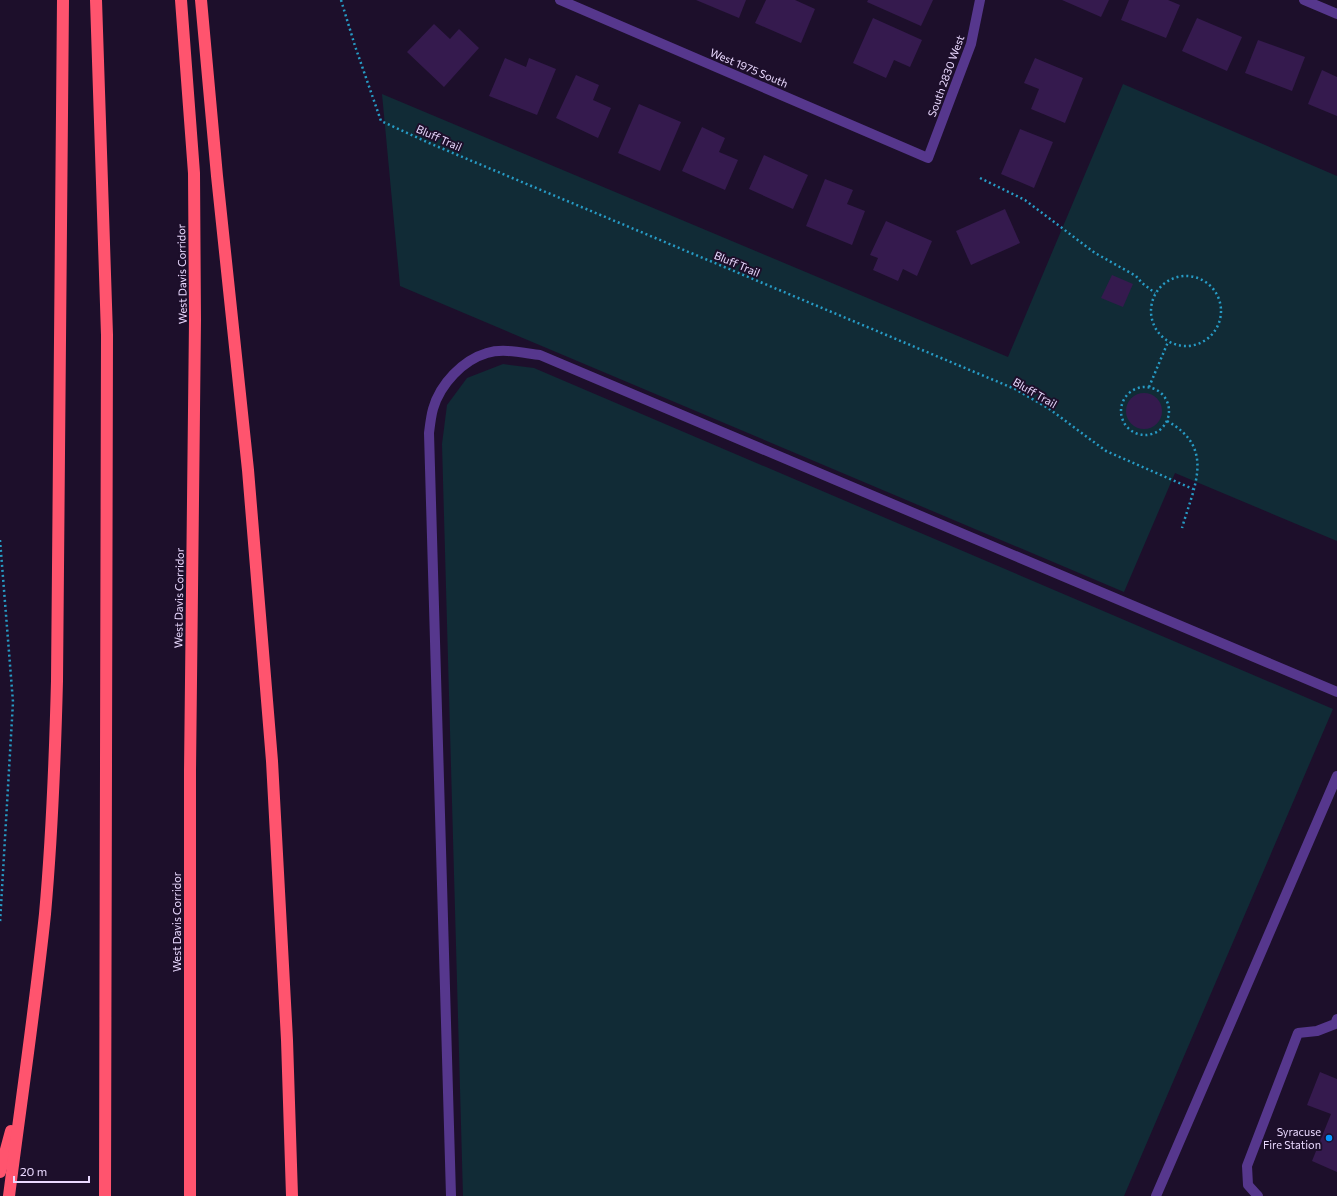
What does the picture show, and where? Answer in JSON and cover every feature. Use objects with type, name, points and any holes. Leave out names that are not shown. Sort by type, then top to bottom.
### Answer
[{"type":"highway","points":[[9,1196],[23,1081],[32,1026],[45,912],[55,778],[63,0]]},
{"type":"highway","points":[[96,0],[107,335],[105,1196]]},
{"type":"highway","name":"West Davis Corridor","points":[[181,0],[194,173],[195,312],[190,787],[190,1196]]},
{"type":"highway","points":[[201,0],[217,176],[248,470],[272,761],[288,1040],[292,1196]]},
{"type":"highway","points":[[0,1172],[23,1081]]},
{"type":"street","name":"West 1975 South","points":[[560,0],[928,158]]},
{"type":"street","name":"South 2830 West","points":[[928,158],[971,44],[980,0]]},
{"type":"street","points":[[1304,0],[1337,14]]},
{"type":"street","points":[[451,1196],[429,433],[433,408],[444,386],[463,366],[488,353],[514,351],[540,355],[1337,692]]},
{"type":"street","points":[[1156,1196],[1337,776]]},
{"type":"street","points":[[1258,1196],[1248,1185],[1247,1166],[1298,1033],[1317,1031],[1329,1027],[1335,1024],[1337,1019]]},
{"type":"path","name":"Bluff Trail","points":[[341,0],[354,46],[381,121],[429,143],[1015,389],[1048,408],[1106,451],[1193,489]]},
{"type":"path","points":[[980,178],[1025,200],[1094,253],[1136,276],[1142,284],[1156,292]]},
{"type":"path","points":[[1192,276],[1210,284],[1220,300],[1222,312],[1219,324],[1208,338],[1200,343],[1186,346],[1168,342],[1157,331],[1152,320],[1151,304],[1156,292],[1162,284],[1173,278],[1192,276]]},
{"type":"path","points":[[1149,387],[1168,342]]},
{"type":"path","points":[[1149,387],[1163,395],[1169,409],[1167,421],[1160,431],[1144,435],[1130,430],[1124,424],[1121,412],[1123,401],[1134,389],[1149,387]]},
{"type":"path","points":[[1167,421],[1178,427],[1188,437],[1196,451],[1199,464],[1197,481],[1193,489],[1182,528]]},
{"type":"path","points":[[0,540],[13,702],[0,923]]},
{"type":"shaded area","points":[[1123,84],[1337,176],[1337,541],[1175,473],[1124,592],[400,286],[382,94],[1008,357]]},
{"type":"shaded area","points":[[503,364],[534,368],[1333,709],[1124,1196],[463,1196],[442,444],[447,405],[467,378]]},
{"type":"building","points":[[696,0],[746,0],[739,18]]},
{"type":"building","points":[[766,0],[795,0],[815,9],[801,43],[755,23]]},
{"type":"building","points":[[868,0],[933,0],[921,26],[867,2]]},
{"type":"building","points":[[1062,0],[1109,0],[1101,17]]},
{"type":"building","points":[[1129,0],[1168,0],[1180,5],[1166,38],[1121,20]]},
{"type":"building","points":[[873,18],[922,40],[910,67],[894,60],[886,78],[853,63]]},
{"type":"building","points":[[1197,18],[1242,37],[1227,71],[1182,51]]},
{"type":"building","points":[[434,24],[450,39],[459,29],[479,48],[444,87],[407,52]]},
{"type":"building","points":[[1258,40],[1305,57],[1292,91],[1245,73]]},
{"type":"building","points":[[505,58],[526,67],[529,58],[556,69],[537,115],[489,96]]},
{"type":"building","points":[[1035,58],[1083,78],[1065,123],[1031,109],[1039,89],[1024,83]]},
{"type":"building","points":[[1322,70],[1337,77],[1337,116],[1308,104]]},
{"type":"building","points":[[576,75],[599,85],[593,100],[611,108],[598,138],[556,118]]},
{"type":"building","points":[[639,104],[681,122],[660,171],[618,153]]},
{"type":"building","points":[[702,127],[725,138],[719,152],[738,160],[725,190],[682,171]]},
{"type":"building","points":[[1020,129],[1053,142],[1034,188],[1001,174]]},
{"type":"building","points":[[764,155],[808,175],[793,209],[749,189]]},
{"type":"building","points":[[825,179],[853,190],[847,204],[865,211],[852,245],[806,226]]},
{"type":"building","points":[[1005,209],[1020,243],[971,265],[956,231]]},
{"type":"building","points":[[886,221],[932,241],[917,276],[903,269],[898,281],[873,270],[878,258],[870,255]]},
{"type":"building","points":[[1112,275],[1133,284],[1123,307],[1101,298]]},
{"type":"building","points":[[1144,393],[1154,396],[1159,401],[1162,411],[1159,421],[1154,426],[1144,429],[1134,426],[1129,421],[1126,411],[1129,401],[1134,396]]},
{"type":"building","name":"Syracuse Fire Station","points":[[1320,1072],[1337,1079],[1337,1172],[1312,1161],[1331,1114],[1307,1105]]},
{"type":"place","name":"Syracuse Fire Station","points":[[1329,1138]]}]
